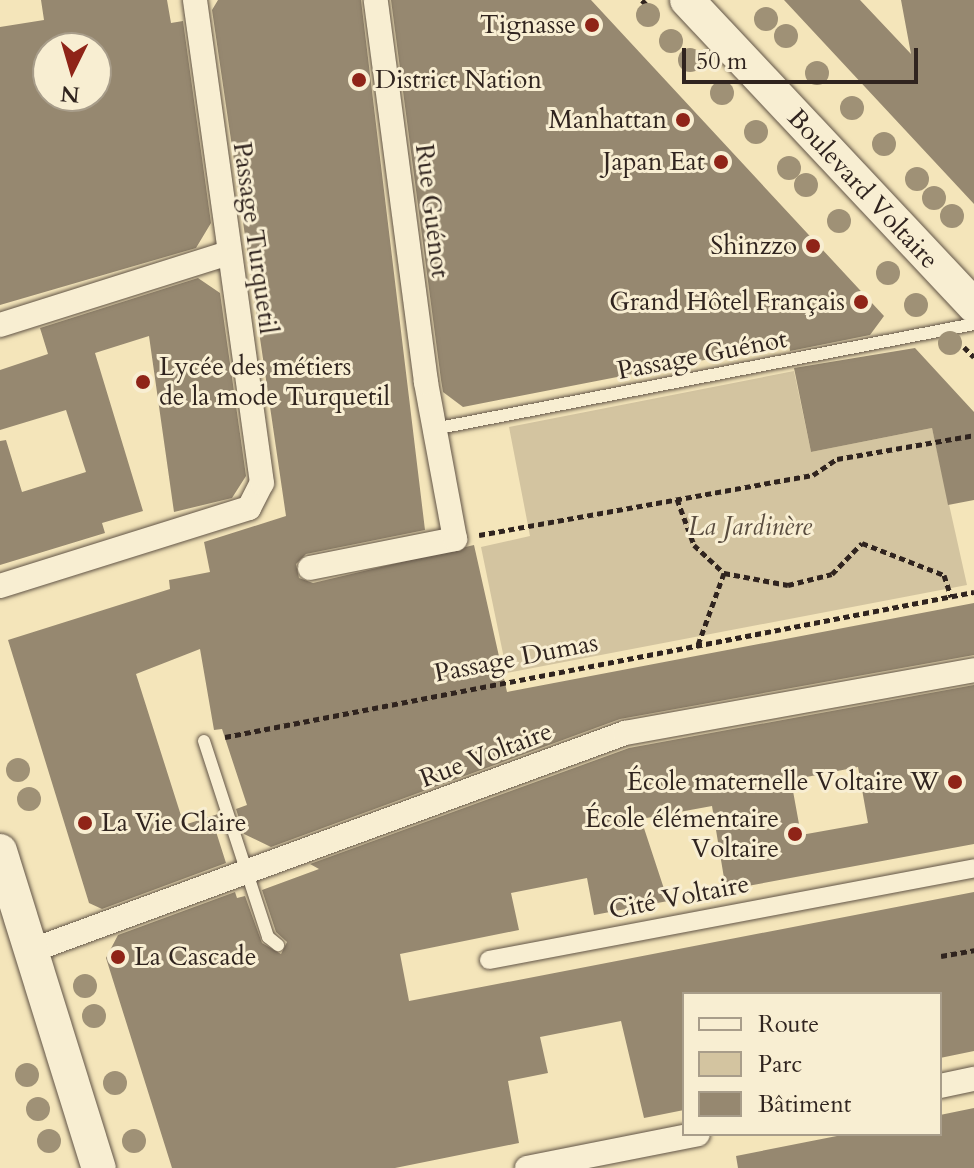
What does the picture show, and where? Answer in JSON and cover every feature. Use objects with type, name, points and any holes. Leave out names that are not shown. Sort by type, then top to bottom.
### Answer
[{"type":"main road","name":"Boulevard Voltaire","points":[[687,0],[974,306]]},
{"type":"main road","points":[[0,851],[99,1168]]},
{"type":"street","name":"Passage Turquetil","points":[[0,586],[249,508],[262,483],[195,0]]},
{"type":"street","name":"Rue Guénot","points":[[310,568],[455,539],[439,428],[426,382],[376,0]]},
{"type":"street","points":[[0,325],[229,253]]},
{"type":"street","name":"Rue Voltaire","points":[[33,950],[248,874],[625,733],[974,670]]},
{"type":"street","name":"Cité Voltaire","points":[[489,960],[974,868]]},
{"type":"street","points":[[942,1086],[974,1079]]},
{"type":"street","points":[[527,1168],[688,1136]]},
{"type":"lane","name":"Passage Guénot","points":[[439,428],[974,324]]},
{"type":"lane","points":[[204,741],[268,937],[278,945]]},
{"type":"path","points":[[472,536],[813,475],[837,459],[974,435]]},
{"type":"path","points":[[677,499],[694,545],[724,573],[788,585],[832,574],[862,543],[944,575],[951,597]]},
{"type":"path","points":[[698,645],[724,573]]},
{"type":"path","name":"Passage Dumas","points":[[204,741],[974,592]]},
{"type":"path","points":[[941,956],[974,950]]},
{"type":"green space","name":"La Jardinère","points":[[794,371],[811,452],[932,428],[967,585],[507,673],[481,547],[530,536],[509,427]]},
{"type":"building","points":[[41,0],[167,0],[171,23],[183,21],[211,223],[196,248],[0,305],[0,27],[44,20]]},
{"type":"building","points":[[218,0],[361,0],[425,530],[306,554],[296,564],[299,578],[313,583],[474,545],[507,692],[974,603],[974,655],[620,719],[271,847],[244,834],[236,809],[247,805],[222,729],[214,730],[200,649],[136,674],[184,825],[218,814],[222,824],[212,819],[226,863],[102,909],[89,903],[8,640],[170,589],[169,580],[210,572],[204,542],[286,516],[212,10]]},
{"type":"building","points":[[391,0],[591,0],[884,316],[870,335],[790,351],[789,344],[463,407],[443,392]]},
{"type":"building","points":[[784,0],[860,0],[911,54],[901,0],[974,0],[974,204]]},
{"type":"building","name":"Lycée des métiers de la mode Turquetil","points":[[198,278],[220,293],[246,476],[232,498],[174,512],[149,336],[95,353],[143,511],[102,523],[105,533],[0,565],[0,441],[6,440],[22,492],[86,472],[66,410],[0,430],[0,370],[48,354],[40,328]]},
{"type":"building","points":[[915,348],[974,412],[974,500],[948,505],[932,428],[811,452],[794,368]]},
{"type":"building","points":[[974,685],[974,844],[726,890],[712,806],[641,819],[668,901],[594,915],[587,878],[511,893],[519,930],[400,954],[409,1001],[974,892],[974,1051],[942,1058],[942,992],[682,992],[682,1110],[644,1118],[621,1021],[540,1037],[548,1073],[508,1081],[519,1143],[395,1168],[172,1168],[106,958],[118,935],[235,892],[237,898],[245,896],[262,943],[281,954],[287,942],[276,932],[262,890],[319,869],[310,864],[629,748]],"holes":[[[858,767],[868,823],[801,835],[791,780]]]},
{"type":"building","points":[[974,1108],[974,1168],[738,1168],[736,1156],[837,1136],[942,1136],[942,1115]]},
{"type":"place","name":"Tignasse","points":[[592,25]]},
{"type":"place","name":"District Nation","points":[[359,80]]},
{"type":"place","name":"Manhattan","points":[[683,120]]},
{"type":"place","name":"Japan Eat","points":[[721,162]]},
{"type":"place","name":"Shinzzo","points":[[813,246]]},
{"type":"place","name":"Grand Hôtel Français","points":[[861,302]]},
{"type":"place","name":"Lycée des métiers de la mode Turquetil","points":[[143,382]]},
{"type":"place","name":"École maternelle Voltaire W","points":[[955,782]]},
{"type":"place","name":"La Vie Claire","points":[[85,823]]},
{"type":"place","name":"École élémentaire Voltaire","points":[[795,834]]},
{"type":"place","name":"La Cascade","points":[[118,957]]}]
